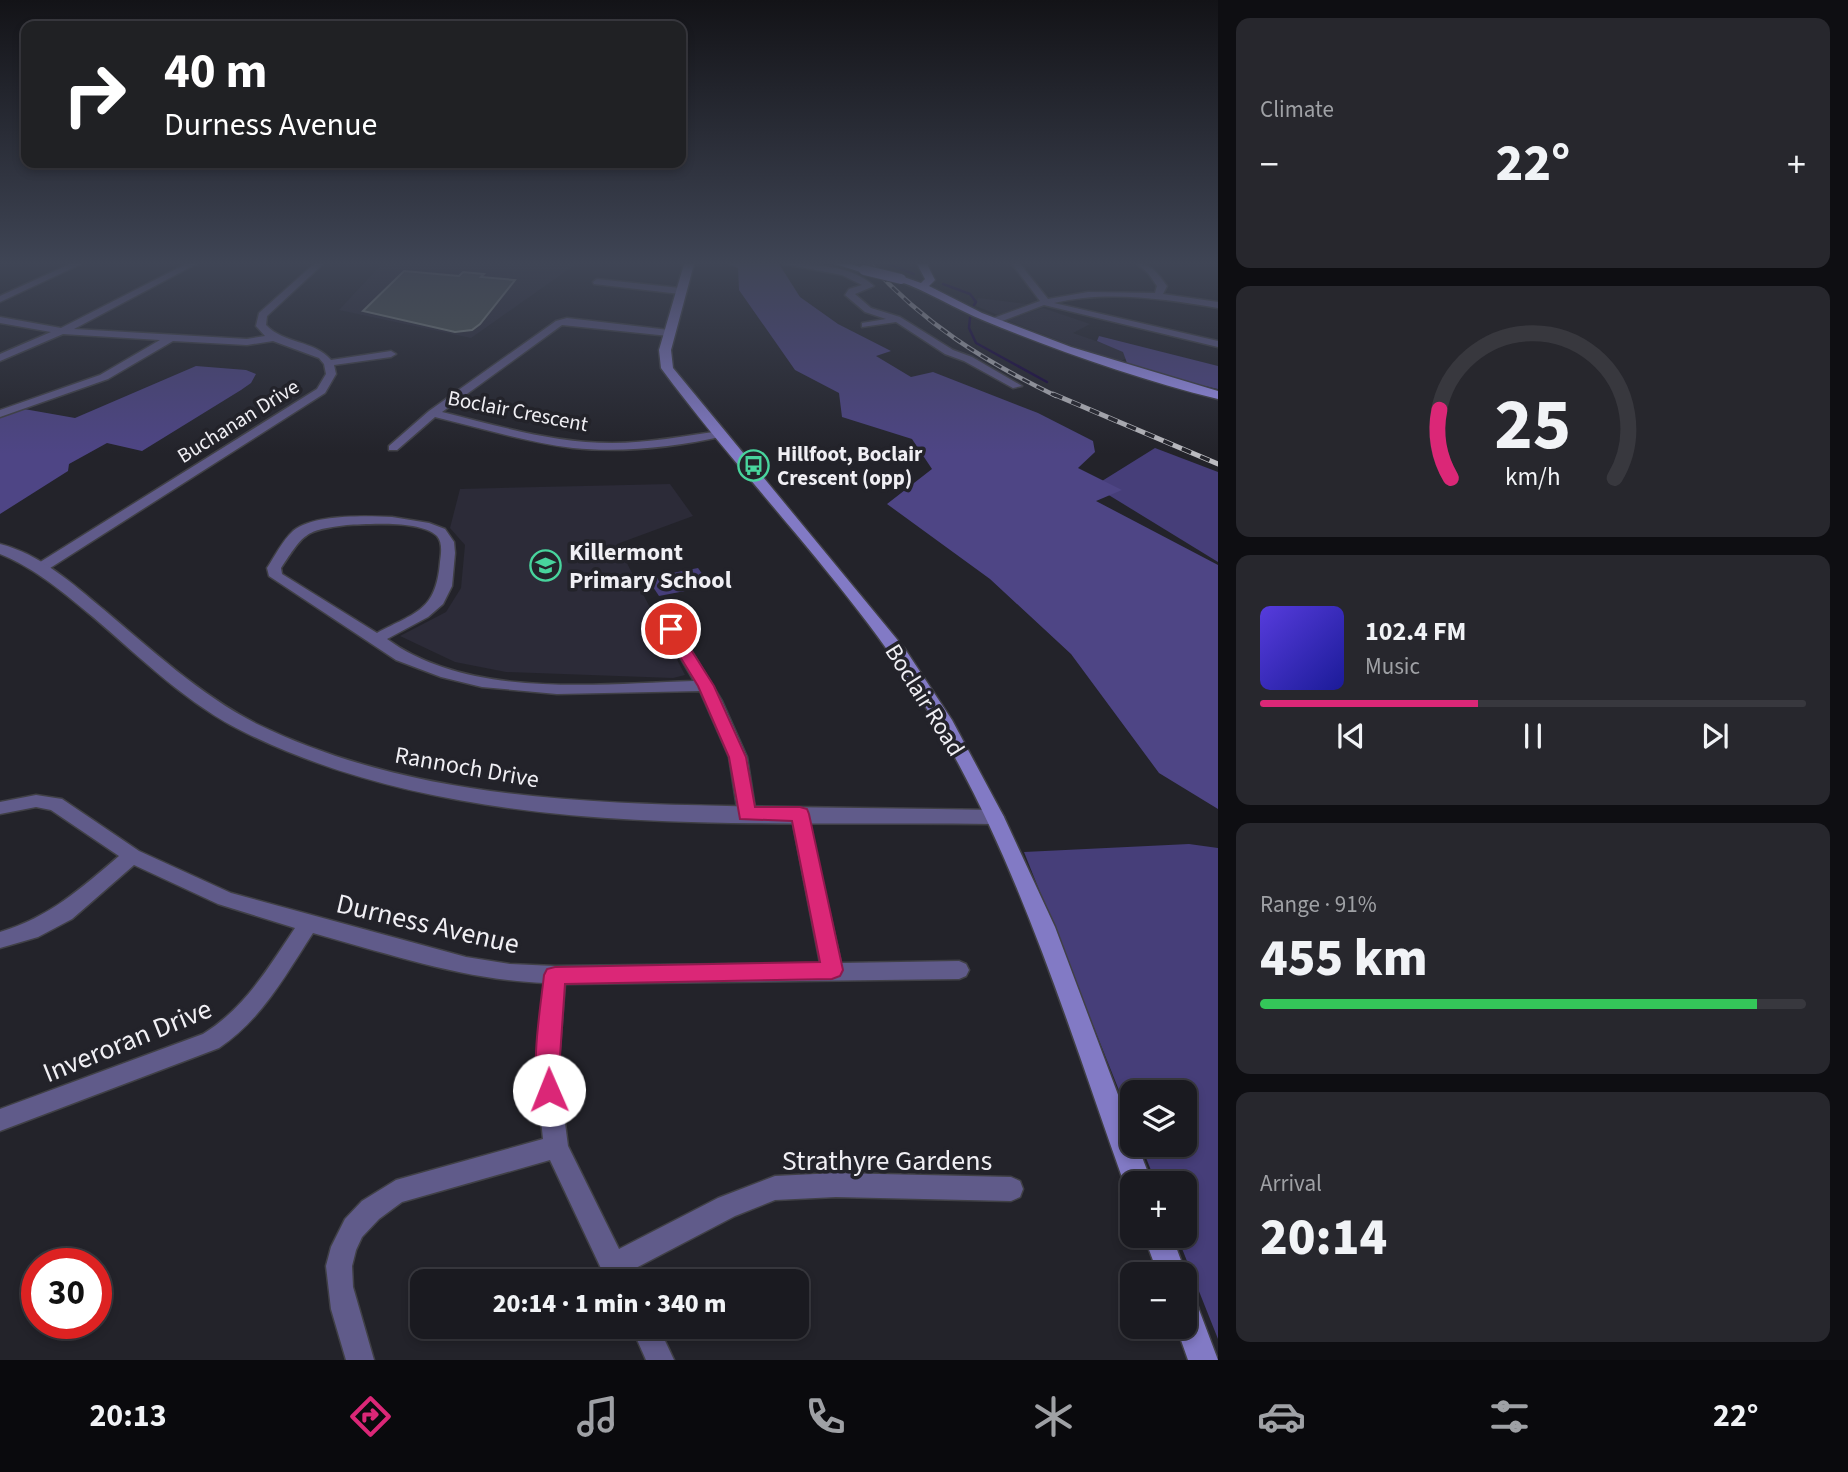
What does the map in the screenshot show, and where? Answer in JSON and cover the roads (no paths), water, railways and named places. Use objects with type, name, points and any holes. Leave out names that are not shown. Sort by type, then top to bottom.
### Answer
[{"type":"main road","name":"Boclair Road","points":[[670,327],[664,363],[899,653],[943,720],[994,817],[1044,927],[1134,1171]]},
{"type":"main road","points":[[1011,327],[1148,378],[1218,394]]},
{"type":"main road","points":[[1196,1339],[1203,1360]]},
{"type":"street","points":[[42,327],[62,331],[257,342],[272,338],[262,327]]},
{"type":"street","points":[[0,358],[69,327]]},
{"type":"street","name":"Boclair Crescent","points":[[393,448],[433,414],[555,327]]},
{"type":"street","name":"Boclair Crescent","points":[[616,327],[669,333]]},
{"type":"street","points":[[910,327],[949,352],[968,359],[1017,386]]},
{"type":"street","points":[[1144,327],[1218,344]]},
{"type":"street","points":[[0,414],[104,377],[172,337]]},
{"type":"street","name":"Buchanan Drive","points":[[42,567],[310,399],[328,382],[331,374],[330,363],[312,350],[272,338]]},
{"type":"street","points":[[933,357],[949,352]]},
{"type":"street","points":[[330,363],[391,354]]},
{"type":"street","name":"Boclair Crescent","points":[[433,414],[580,445],[633,446],[720,434]]},
{"type":"street","points":[[377,639],[424,612],[442,594],[448,546],[446,538],[430,527],[405,522],[330,523],[298,534],[274,568],[276,576],[407,660],[430,669],[504,685],[551,689],[706,686]]},
{"type":"street","name":"Rannoch Drive","points":[[0,549],[42,567],[213,706],[250,728],[319,759],[410,786],[491,801],[585,810],[994,817]]},
{"type":"street","points":[[659,609],[706,686],[738,757],[747,814]]},
{"type":"street","name":"Durness Avenue","points":[[0,808],[36,801],[56,804],[132,856],[225,899],[466,966],[510,973],[555,975],[959,970]]},
{"type":"street","points":[[800,814],[832,970]]},
{"type":"street","points":[[0,940],[31,931],[65,913],[132,856]]},
{"type":"street","name":"Inveroran Drive","points":[[0,1120],[186,1051],[232,1030],[246,1016],[308,924]]},
{"type":"street","points":[[555,975],[547,1071],[556,1147],[615,1269]]},
{"type":"street","points":[[360,1360],[340,1297],[337,1271],[343,1248],[354,1228],[374,1205],[396,1192],[556,1147]]},
{"type":"street","name":"Strathyre Gardens","points":[[625,1269],[727,1207],[775,1188],[836,1185],[1011,1189]]},
{"type":"street","points":[[650,1339],[660,1360]]},
{"type":"waterway","points":[[969,327],[976,343],[1047,382]]},
{"type":"railway","points":[[940,327],[980,355],[1056,396]]},
{"type":"railway","points":[[1053,394],[1218,464]]},
{"type":"place","name":"Hillfoot, Boclair Crescent (opp)","points":[[754,466]]},
{"type":"place","name":"Killermont Primary School","points":[[546,566]]}]
